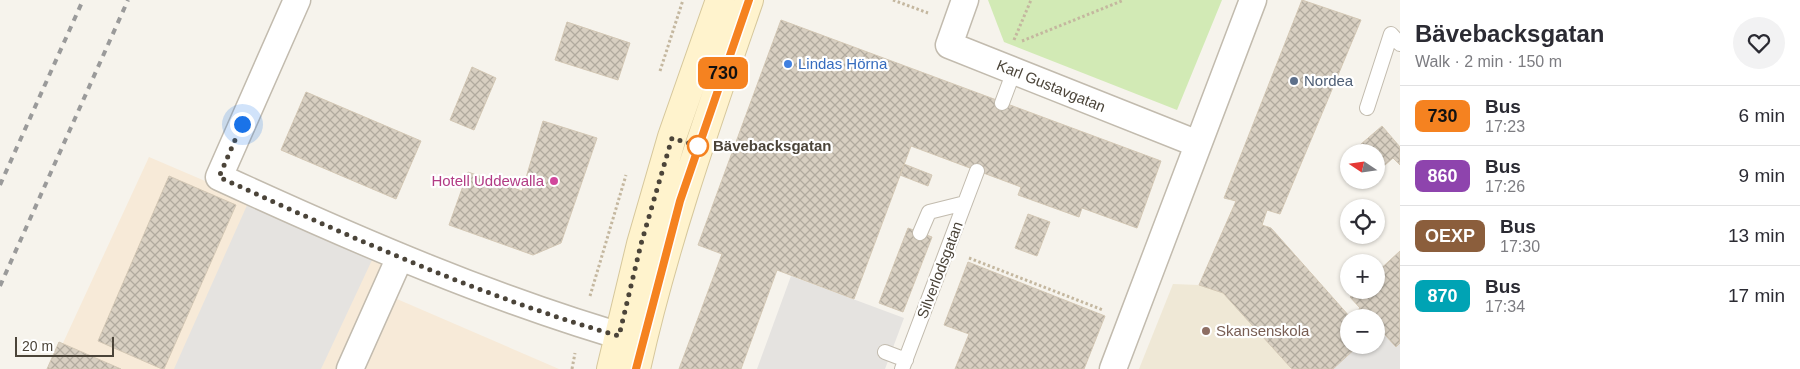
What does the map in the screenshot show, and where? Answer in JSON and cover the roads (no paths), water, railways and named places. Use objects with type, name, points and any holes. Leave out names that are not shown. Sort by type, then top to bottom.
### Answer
[{"type":"main road","points":[[636,369],[630,339],[641,244],[672,138],[720,0]]},
{"type":"main road","points":[[611,369],[630,339],[749,0]]},
{"type":"street","points":[[297,0],[219,177],[400,257],[581,325],[630,339]]},
{"type":"street","name":"Karl Gustavgatan","points":[[966,0],[949,45],[1198,144]]},
{"type":"street","points":[[1113,369],[1253,0]]},
{"type":"street","points":[[350,369],[400,257]]},
{"type":"lane","points":[[1367,108],[1391,34],[1400,44]]},
{"type":"lane","points":[[1002,102],[1014,71]]},
{"type":"lane","name":"Silverlodsgatan","points":[[904,364],[977,171]]},
{"type":"lane","points":[[920,233],[928,212],[965,202]]},
{"type":"lane","points":[[885,352],[904,364]]},
{"type":"railway","points":[[0,185],[83,0]]},
{"type":"railway","points":[[0,286],[128,0]]},
{"type":"place","name":"Lindas Hörna","points":[[788,64]]},
{"type":"place","name":"Nordea","points":[[1294,81]]},
{"type":"place","name":"Bävebacksgatan","points":[[698,146]]},
{"type":"place","name":"Hotell Uddewalla","points":[[554,181]]},
{"type":"place","name":"Skansenskola","points":[[1206,331]]}]
